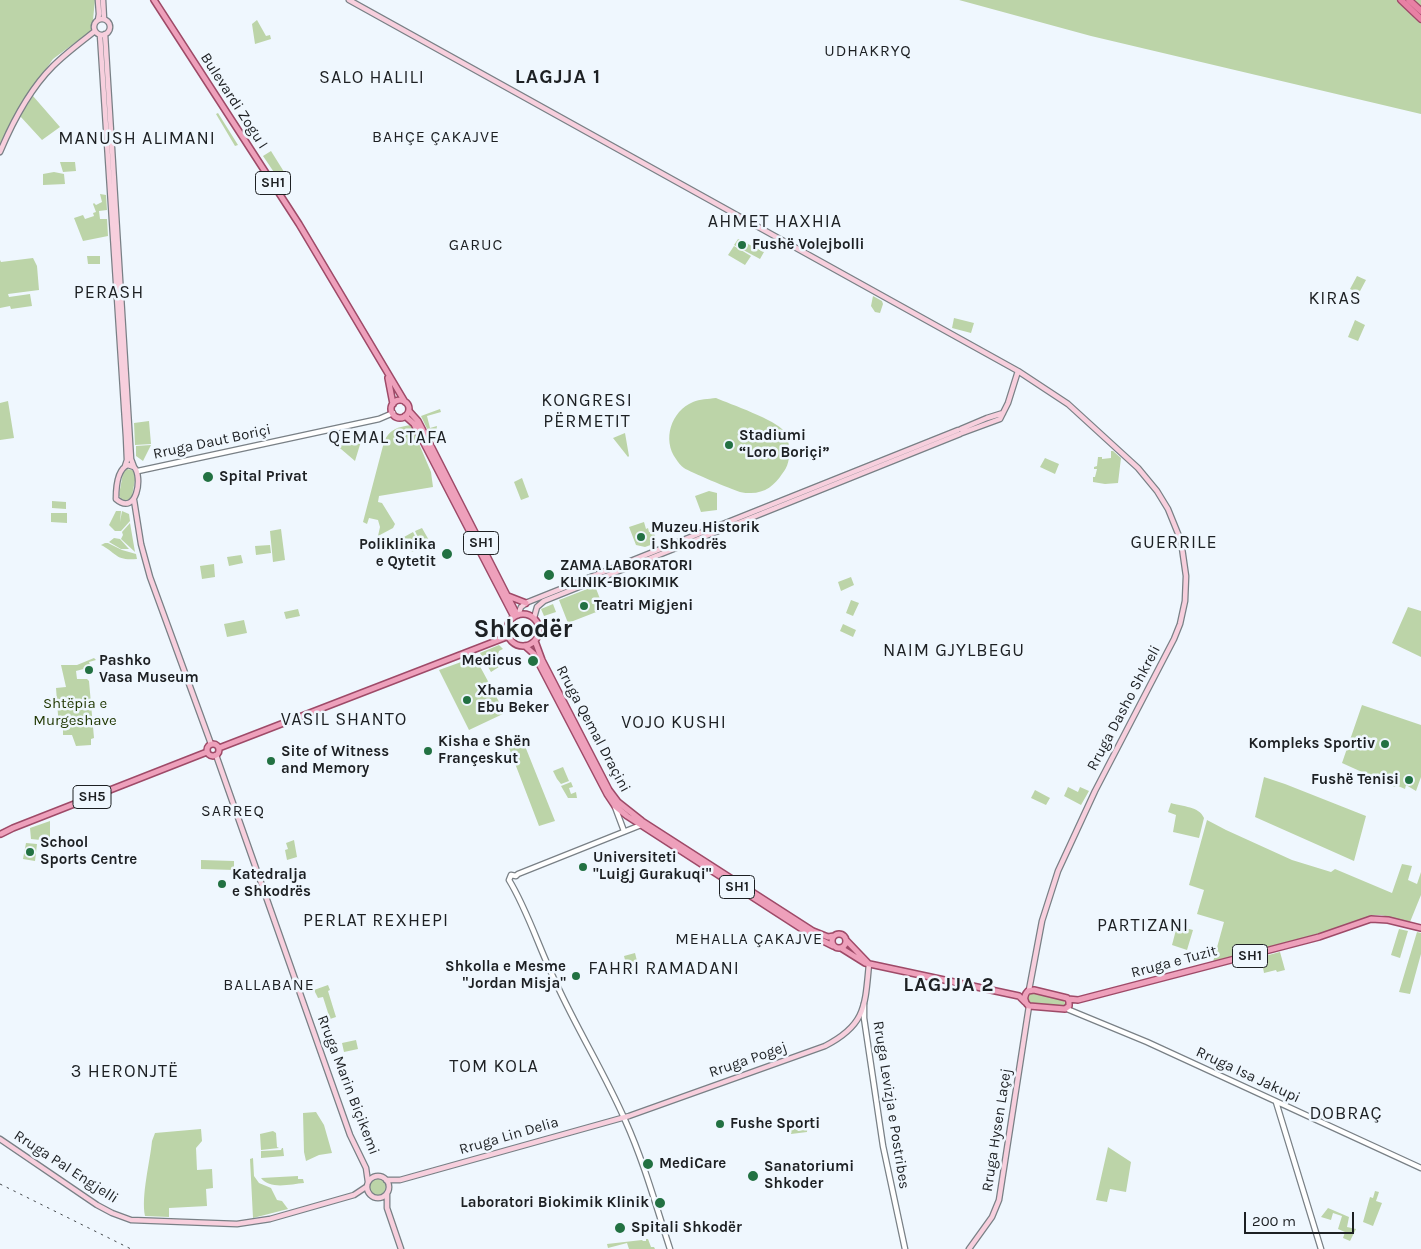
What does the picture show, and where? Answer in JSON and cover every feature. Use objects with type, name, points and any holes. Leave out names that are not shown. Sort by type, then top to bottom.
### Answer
[{"type":"highway","points":[[1401,0],[1421,19]]},
{"type":"highway","points":[[1409,0],[1421,12]]},
{"type":"main road","points":[[95,31],[95,24],[99,14],[98,0]]},
{"type":"main road","points":[[103,0],[104,19]]},
{"type":"main road","name":"Bulevardi Zogu I","points":[[154,0],[299,224],[405,402]]},
{"type":"main road","name":"Rruga Dasho Shkreli","points":[[349,0],[1018,371],[1068,404],[1118,448],[1157,491],[1168,509],[1180,537],[1183,552],[1186,576],[1185,601],[1180,624],[1095,791],[1058,870],[1042,920],[1029,991]]},
{"type":"main road","points":[[95,31],[102,34],[109,31],[108,21],[104,19],[98,20]]},
{"type":"main road","points":[[0,152],[19,111],[44,77],[54,65],[95,31]]},
{"type":"main road","points":[[102,34],[127,453],[127,460],[121,471],[116,498],[134,511],[137,518]]},
{"type":"main road","points":[[102,34],[131,452],[138,483],[134,500],[141,544],[150,577],[211,744]]},
{"type":"main road","name":"Bulevardi Zogu I","points":[[386,370],[393,404]]},
{"type":"main road","points":[[960,431],[1000,418],[1008,403],[1018,371]]},
{"type":"main road","points":[[398,401],[405,402],[408,406],[407,413],[398,417],[393,413],[393,404],[398,401]]},
{"type":"main road","name":"SH1","points":[[407,413],[418,422],[432,448],[508,596],[516,616]]},
{"type":"main road","name":"SH1","points":[[407,413],[516,616]]},
{"type":"main road","points":[[508,596],[526,603],[538,601],[775,502],[1003,413]]},
{"type":"main road","points":[[125,466],[136,469]]},
{"type":"main road","points":[[126,504],[134,500]]},
{"type":"main road","points":[[534,618],[538,601]]},
{"type":"main road","points":[[516,616],[527,614],[534,618],[539,629],[535,641],[525,646],[515,643],[509,636],[508,625],[519,609],[526,603]]},
{"type":"main road","points":[[219,748],[509,636]]},
{"type":"main road","name":"Rruga Qemal Draçini","points":[[535,641],[546,668],[610,790],[618,802],[642,823]]},
{"type":"main road","name":"Rruga Qemal Draçini","points":[[525,646],[534,654],[615,806]]},
{"type":"main road","points":[[211,744],[216,744],[219,748]]},
{"type":"main road","points":[[211,744],[208,746],[208,752],[212,756],[216,755],[219,748]]},
{"type":"main road","name":"SH5","points":[[0,835],[13,828],[208,752]]},
{"type":"main road","name":"Rruga Marin Biçikemi","points":[[216,755],[349,1132],[366,1168],[367,1184]]},
{"type":"main road","name":"SH1","points":[[615,806],[813,931],[828,937],[834,936]]},
{"type":"main road","name":"SH1","points":[[642,823],[810,935],[834,946]]},
{"type":"main road","name":"Rruga e Tuzit","points":[[1078,1000],[1319,937],[1371,919],[1388,920],[1421,928]]},
{"type":"main road","points":[[869,964],[843,935],[838,934],[834,936],[832,942],[834,946],[841,948],[861,962],[869,964],[1019,996],[1027,1004],[1068,1008],[1070,1002],[1068,999]]},
{"type":"main road","points":[[841,948],[845,946],[846,940]]},
{"type":"main road","name":"Rruga Levizja e Postribes","points":[[864,1004],[869,964]]},
{"type":"main road","name":"SH1","points":[[1029,991],[1034,990],[1078,1000]]},
{"type":"main road","points":[[1019,996],[1029,991]]},
{"type":"main road","points":[[1027,1004],[1025,996],[1029,991]]},
{"type":"main road","name":"SH1","points":[[1068,1008],[1078,1000]]},
{"type":"main road","name":"Rruga Pogej","points":[[624,1118],[824,1046],[844,1035],[856,1024],[864,1004]]},
{"type":"main road","name":"Rruga Hysen Laçej","points":[[969,1249],[992,1217],[999,1200],[1027,1004]]},
{"type":"main road","name":"Rruga Lin Delia","points":[[386,1180],[400,1180],[624,1118]]},
{"type":"main road","name":"Rruga Pal Engjelli","points":[[0,1139],[97,1206],[112,1214],[132,1220],[237,1224],[254,1222],[354,1195],[369,1195]]},
{"type":"main road","name":"Rruga Marin Biçikemi","points":[[366,1168],[375,1176]]},
{"type":"main road","points":[[387,1208],[378,1199],[369,1195],[367,1184],[375,1176],[386,1180],[389,1187],[387,1208],[401,1249]]},
{"type":"main road","name":"Rruga Lin Delia","points":[[389,1187],[400,1180]]},
{"type":"main road","name":"Rruga Pal Engjelli","points":[[354,1195],[367,1184]]},
{"type":"main road","points":[[378,1199],[387,1194]]},
{"type":"street","name":"Rruga Daut Boriçi","points":[[136,469],[160,466],[385,418],[393,413]]},
{"type":"street","name":"Rruga Qemal Draçini","points":[[615,806],[624,831]]},
{"type":"street","points":[[642,823],[516,876],[511,875],[509,878],[523,905],[551,974],[624,1118],[670,1249]]},
{"type":"street","name":"Rruga Levizja e Postribes","points":[[864,1004],[864,1018],[883,1146],[905,1249]]},
{"type":"street","name":"Rruga Isa Jakupi","points":[[1068,1008],[1147,1042],[1421,1168]]},
{"type":"street","points":[[1276,1102],[1321,1249]]},
{"type":"green space","points":[[0,0],[95,0],[92,30],[53,59],[16,112],[0,144]]},
{"type":"green space","points":[[959,0],[1421,0],[1421,114],[1091,36]]},
{"type":"green space","points":[[257,20],[266,36],[270,35],[271,39],[255,44],[252,24]]},
{"type":"green space","points":[[33,96],[60,127],[42,140],[20,116]]},
{"type":"green space","points":[[218,113],[238,145],[235,146],[216,114]]},
{"type":"green space","points":[[271,151],[291,183],[284,187],[263,156]]},
{"type":"green space","points":[[60,162],[75,162],[76,171],[63,172]]},
{"type":"green space","points":[[54,172],[64,174],[65,184],[43,185],[43,174]]},
{"type":"green space","points":[[100,194],[106,195],[107,210],[99,211],[100,219],[107,219],[108,236],[83,241],[74,218],[83,215],[85,219],[94,216],[93,213],[96,212],[93,204],[96,205],[102,202]]},
{"type":"green space","points":[[738,239],[764,252],[760,259],[734,245]]},
{"type":"green space","points":[[734,246],[751,256],[745,265],[728,255]]},
{"type":"green space","points":[[87,256],[100,256],[100,264],[88,264]]},
{"type":"green space","points":[[33,258],[37,266],[39,290],[8,294],[9,297],[30,294],[32,306],[11,309],[10,306],[0,308],[0,260],[1,262]]},
{"type":"green space","points":[[1357,276],[1366,280],[1359,293],[1350,289]]},
{"type":"green space","points":[[873,296],[882,301],[880,313],[875,312],[871,306]]},
{"type":"green space","points":[[954,318],[974,323],[971,333],[952,328]]},
{"type":"green space","points":[[1355,320],[1365,325],[1358,341],[1348,337]]},
{"type":"green space","name":"Stadiumi “Loro Boriçi”","points":[[716,398],[763,417],[784,431],[789,447],[787,465],[776,482],[769,488],[756,493],[743,493],[735,490],[684,468],[672,451],[669,435],[674,419],[679,412],[693,402]]},
{"type":"green space","points":[[8,401],[14,438],[0,440],[0,403]]},
{"type":"green space","points":[[440,409],[441,412],[427,416],[430,428],[437,426],[436,432],[430,435],[421,416]]},
{"type":"green space","points":[[149,421],[151,444],[135,445],[134,423]]},
{"type":"green space","points":[[411,425],[431,472],[433,487],[379,496],[378,502],[382,503],[395,524],[393,528],[378,536],[380,527],[378,520],[369,518],[367,524],[363,522],[384,442],[388,434],[394,429]]},
{"type":"green space","points":[[440,432],[446,441],[436,445],[432,436]]},
{"type":"green space","points":[[625,433],[629,456],[628,457],[613,438]]},
{"type":"green space","points":[[362,438],[355,461],[334,443]]},
{"type":"green space","points":[[151,445],[143,461],[136,456],[136,446]]},
{"type":"green space","points":[[1111,451],[1121,458],[1118,483],[1105,484],[1093,482],[1097,469],[1094,469],[1094,467],[1097,466],[1098,457],[1102,457],[1102,459],[1111,458]]},
{"type":"green space","points":[[1045,458],[1059,464],[1055,474],[1040,467]]},
{"type":"green space","points":[[127,469],[132,470],[136,475],[132,496],[127,501],[121,499],[119,495],[123,473]]},
{"type":"green space","points":[[522,478],[529,497],[521,500],[514,482]]},
{"type":"green space","points":[[709,491],[717,493],[717,510],[701,512],[695,496]]},
{"type":"green space","points":[[52,501],[66,502],[66,509],[52,508]]},
{"type":"green space","points":[[116,511],[121,511],[120,522],[122,511],[129,514],[130,521],[121,531],[115,531],[109,525]]},
{"type":"green space","points":[[51,513],[67,513],[67,523],[51,522]]},
{"type":"green space","points":[[644,522],[649,532],[654,532],[656,543],[645,547],[636,545],[629,527]]},
{"type":"green space","points":[[130,523],[135,552],[121,539],[122,532]]},
{"type":"green space","points":[[422,528],[430,542],[422,546],[415,531]]},
{"type":"green space","points":[[281,529],[285,560],[273,562],[270,531]]},
{"type":"green space","points":[[413,532],[421,547],[412,552],[404,537]]},
{"type":"green space","points":[[114,538],[120,539],[129,549],[121,549],[109,542]]},
{"type":"green space","points":[[105,543],[136,554],[137,559],[120,558],[101,545]]},
{"type":"green space","points":[[270,545],[271,553],[256,555],[255,546]]},
{"type":"green space","points":[[241,555],[243,563],[229,566],[227,557]]},
{"type":"green space","points":[[214,564],[215,577],[202,579],[200,566]]},
{"type":"green space","points":[[851,577],[854,585],[841,591],[838,582]]},
{"type":"green space","points":[[595,586],[604,609],[568,623],[559,600]]},
{"type":"green space","points":[[851,600],[859,603],[853,616],[846,613]]},
{"type":"green space","points":[[553,604],[556,612],[544,616],[541,609]]},
{"type":"green space","points":[[1408,607],[1421,611],[1421,657],[1392,643]]},
{"type":"green space","points":[[298,609],[300,616],[286,619],[284,612]]},
{"type":"green space","points":[[244,620],[247,633],[227,637],[224,624]]},
{"type":"green space","points":[[843,624],[856,630],[853,637],[840,631]]},
{"type":"green space","points":[[499,645],[503,649],[498,654],[502,665],[491,672],[480,653]]},
{"type":"green space","points":[[475,657],[505,713],[469,730],[439,670]]},
{"type":"green space","name":"Shtëpia e Murgeshave","points":[[94,658],[96,660],[89,662],[91,667],[76,671],[77,679],[87,679],[89,681],[94,738],[91,739],[91,745],[76,746],[72,735],[63,735],[63,729],[59,728],[56,688],[66,687],[61,665],[77,665]]},
{"type":"green space","name":"Kompleks Sportiv","points":[[1362,705],[1421,725],[1421,777],[1416,791],[1406,785],[1405,789],[1396,785],[1395,787],[1342,763]]},
{"type":"green space","points":[[521,736],[555,821],[539,826],[506,740]]},
{"type":"green space","points":[[563,767],[569,781],[561,784],[553,771]]},
{"type":"green space","points":[[1264,777],[1366,816],[1354,861],[1255,817]]},
{"type":"green space","points":[[571,782],[573,787],[569,788],[571,794],[576,792],[577,798],[568,798],[561,786]]},
{"type":"green space","points":[[1068,787],[1078,792],[1080,787],[1089,791],[1081,805],[1064,796]]},
{"type":"green space","points":[[1035,790],[1050,798],[1046,805],[1031,798]]},
{"type":"green space","points":[[1171,803],[1195,809],[1202,814],[1204,818],[1199,838],[1173,832],[1176,815],[1168,812]]},
{"type":"green space","points":[[1207,820],[1292,860],[1331,872],[1335,869],[1392,893],[1402,864],[1412,866],[1408,880],[1417,884],[1421,872],[1421,895],[1410,922],[1381,915],[1372,915],[1317,935],[1213,962],[1224,922],[1197,914],[1204,890],[1189,885]]},
{"type":"green space","points":[[50,821],[50,841],[31,839],[30,828]]},
{"type":"green space","points":[[294,840],[297,857],[287,860],[285,850],[288,849],[286,843]]},
{"type":"green space","name":"School Sports Centre","points":[[26,843],[37,844],[35,861],[23,859]]},
{"type":"green space","points":[[201,860],[234,861],[234,870],[201,869]]},
{"type":"green space","points":[[1177,926],[1193,930],[1187,950],[1172,945]]},
{"type":"green space","points":[[1399,929],[1408,931],[1400,958],[1391,955]]},
{"type":"green space","points":[[1417,932],[1421,933],[1421,954],[1410,994],[1399,992]]},
{"type":"green space","points":[[1280,952],[1285,970],[1264,973],[1261,957]]},
{"type":"green space","points":[[635,953],[639,969],[628,972],[624,956]]},
{"type":"green space","points":[[328,985],[336,1017],[330,1019],[323,997],[318,998],[314,990]]},
{"type":"green space","points":[[1032,992],[1063,1000],[1066,1004],[1062,1007],[1031,1004],[1027,1002],[1027,996]]},
{"type":"green space","points":[[356,1040],[358,1049],[344,1052],[342,1043]]},
{"type":"green space","points":[[316,1112],[324,1125],[332,1153],[319,1155],[306,1161],[303,1113]]},
{"type":"green space","points":[[808,1118],[807,1132],[791,1134],[787,1130],[793,1128],[798,1131],[804,1130],[802,1122],[796,1124],[797,1127],[795,1125],[786,1127]]},
{"type":"green space","points":[[201,1129],[202,1141],[196,1148],[197,1170],[212,1169],[213,1188],[206,1189],[207,1206],[169,1208],[169,1217],[145,1216],[145,1189],[152,1141],[155,1133]]},
{"type":"green space","points":[[273,1131],[276,1133],[277,1147],[279,1148],[261,1150],[260,1134]]},
{"type":"green space","points":[[1108,1147],[1131,1162],[1126,1192],[1110,1189],[1107,1202],[1096,1200]]},
{"type":"green space","points":[[282,1148],[284,1156],[261,1158],[261,1151],[281,1150]]},
{"type":"green space","points":[[253,1158],[254,1176],[259,1183],[271,1188],[277,1200],[282,1201],[288,1209],[253,1218],[250,1159]]},
{"type":"green space","points":[[298,1176],[298,1179],[303,1179],[304,1183],[275,1185],[265,1182],[261,1178]]},
{"type":"green space","points":[[378,1179],[384,1181],[386,1187],[384,1193],[378,1195],[372,1193],[370,1187],[372,1181]]},
{"type":"green space","points":[[1375,1191],[1379,1192],[1376,1201],[1382,1203],[1373,1226],[1363,1222],[1370,1197],[1373,1198]]},
{"type":"green space","points":[[1328,1208],[1349,1217],[1347,1227],[1356,1229],[1350,1241],[1343,1238],[1345,1232],[1338,1229],[1342,1216],[1333,1213],[1331,1220],[1321,1217]]},
{"type":"green space","points":[[648,1239],[651,1247],[655,1249],[629,1249],[627,1243],[608,1248],[607,1244],[646,1241]]},
{"type":"railway","points":[[0,1184],[131,1249]]},
{"type":"place","name":"Fushë Volejbolli","points":[[742,245]]},
{"type":"place","name":"Stadiumi “Loro Boriçi”","points":[[729,445]]},
{"type":"place","name":"Spital Privat","points":[[208,477]]},
{"type":"place","name":"Muzeu Historik i Shkodrës","points":[[641,537]]},
{"type":"place","name":"Poliklinika e Qytetit","points":[[447,554]]},
{"type":"place","name":"ZAMA LABORATORI KLINIK-BIOKIMIK","points":[[549,575]]},
{"type":"place","name":"Teatri Migjeni","points":[[584,606]]},
{"type":"place","name":"Medicus","points":[[533,661]]},
{"type":"place","name":"Pashko Vasa Museum","points":[[89,670]]},
{"type":"place","name":"Xhamia Ebu Beker","points":[[467,700]]},
{"type":"place","name":"Kompleks Sportiv","points":[[1385,744]]},
{"type":"place","name":"Kisha e Shën Françeskut","points":[[428,751]]},
{"type":"place","name":"Site of Witness and Memory","points":[[271,761]]},
{"type":"place","name":"Fushë Tenisi","points":[[1409,780]]},
{"type":"place","name":"School Sports Centre","points":[[30,852]]},
{"type":"place","name":"Universiteti \"Luigj Gurakuqi\"","points":[[583,867]]},
{"type":"place","name":"Katedralja e Shkodrës","points":[[222,884]]},
{"type":"place","name":"Shkolla e Mesme \"Jordan Misja\"","points":[[576,976]]},
{"type":"place","name":"Fushe Sporti","points":[[720,1124]]},
{"type":"place","name":"MediCare","points":[[648,1164]]},
{"type":"place","name":"Sanatoriumi Shkoder","points":[[753,1176]]},
{"type":"place","name":"Laboratori Biokimik Klinik","points":[[660,1203]]},
{"type":"place","name":"Spitali Shkodër","points":[[620,1228]]},
{"type":"district","name":"UDHAKRYQ","points":[[868,51]]},
{"type":"district","name":"LAGJJA 1","points":[[558,77]]},
{"type":"district","name":"SALO HALILI","points":[[372,78]]},
{"type":"district","name":"BAHÇE ÇAKAJVE","points":[[436,137]]},
{"type":"district","name":"MANUSH ALIMANI","points":[[137,139]]},
{"type":"district","name":"AHMET HAXHIA","points":[[775,222]]},
{"type":"district","name":"GARUC","points":[[476,245]]},
{"type":"district","name":"PERASH","points":[[109,293]]},
{"type":"district","name":"KIRAS","points":[[1335,299]]},
{"type":"district","name":"KONGRESI PËRMETIT","points":[[587,411]]},
{"type":"district","name":"QEMAL STAFA","points":[[388,438]]},
{"type":"district","name":"GUERRILE","points":[[1174,543]]},
{"type":"district","name":"Shkodër","points":[[523,630]]},
{"type":"district","name":"NAIM GJYLBEGU","points":[[954,651]]},
{"type":"district","name":"VASIL SHANTO","points":[[344,720]]},
{"type":"district","name":"VOJO KUSHI","points":[[674,723]]},
{"type":"district","name":"SARREQ","points":[[233,811]]},
{"type":"district","name":"PERLAT REXHEPI","points":[[376,921]]},
{"type":"district","name":"PARTIZANI","points":[[1143,926]]},
{"type":"district","name":"MEHALLA ÇAKAJVE","points":[[749,939]]},
{"type":"district","name":"FAHRI RAMADANI","points":[[664,969]]},
{"type":"district","name":"BALLABANE","points":[[269,985]]},
{"type":"district","name":"LAGJJA 2","points":[[949,985]]},
{"type":"district","name":"TOM KOLA","points":[[494,1067]]},
{"type":"district","name":"3 HERONJTË","points":[[125,1072]]},
{"type":"district","name":"DOBRAÇ","points":[[1346,1114]]}]
